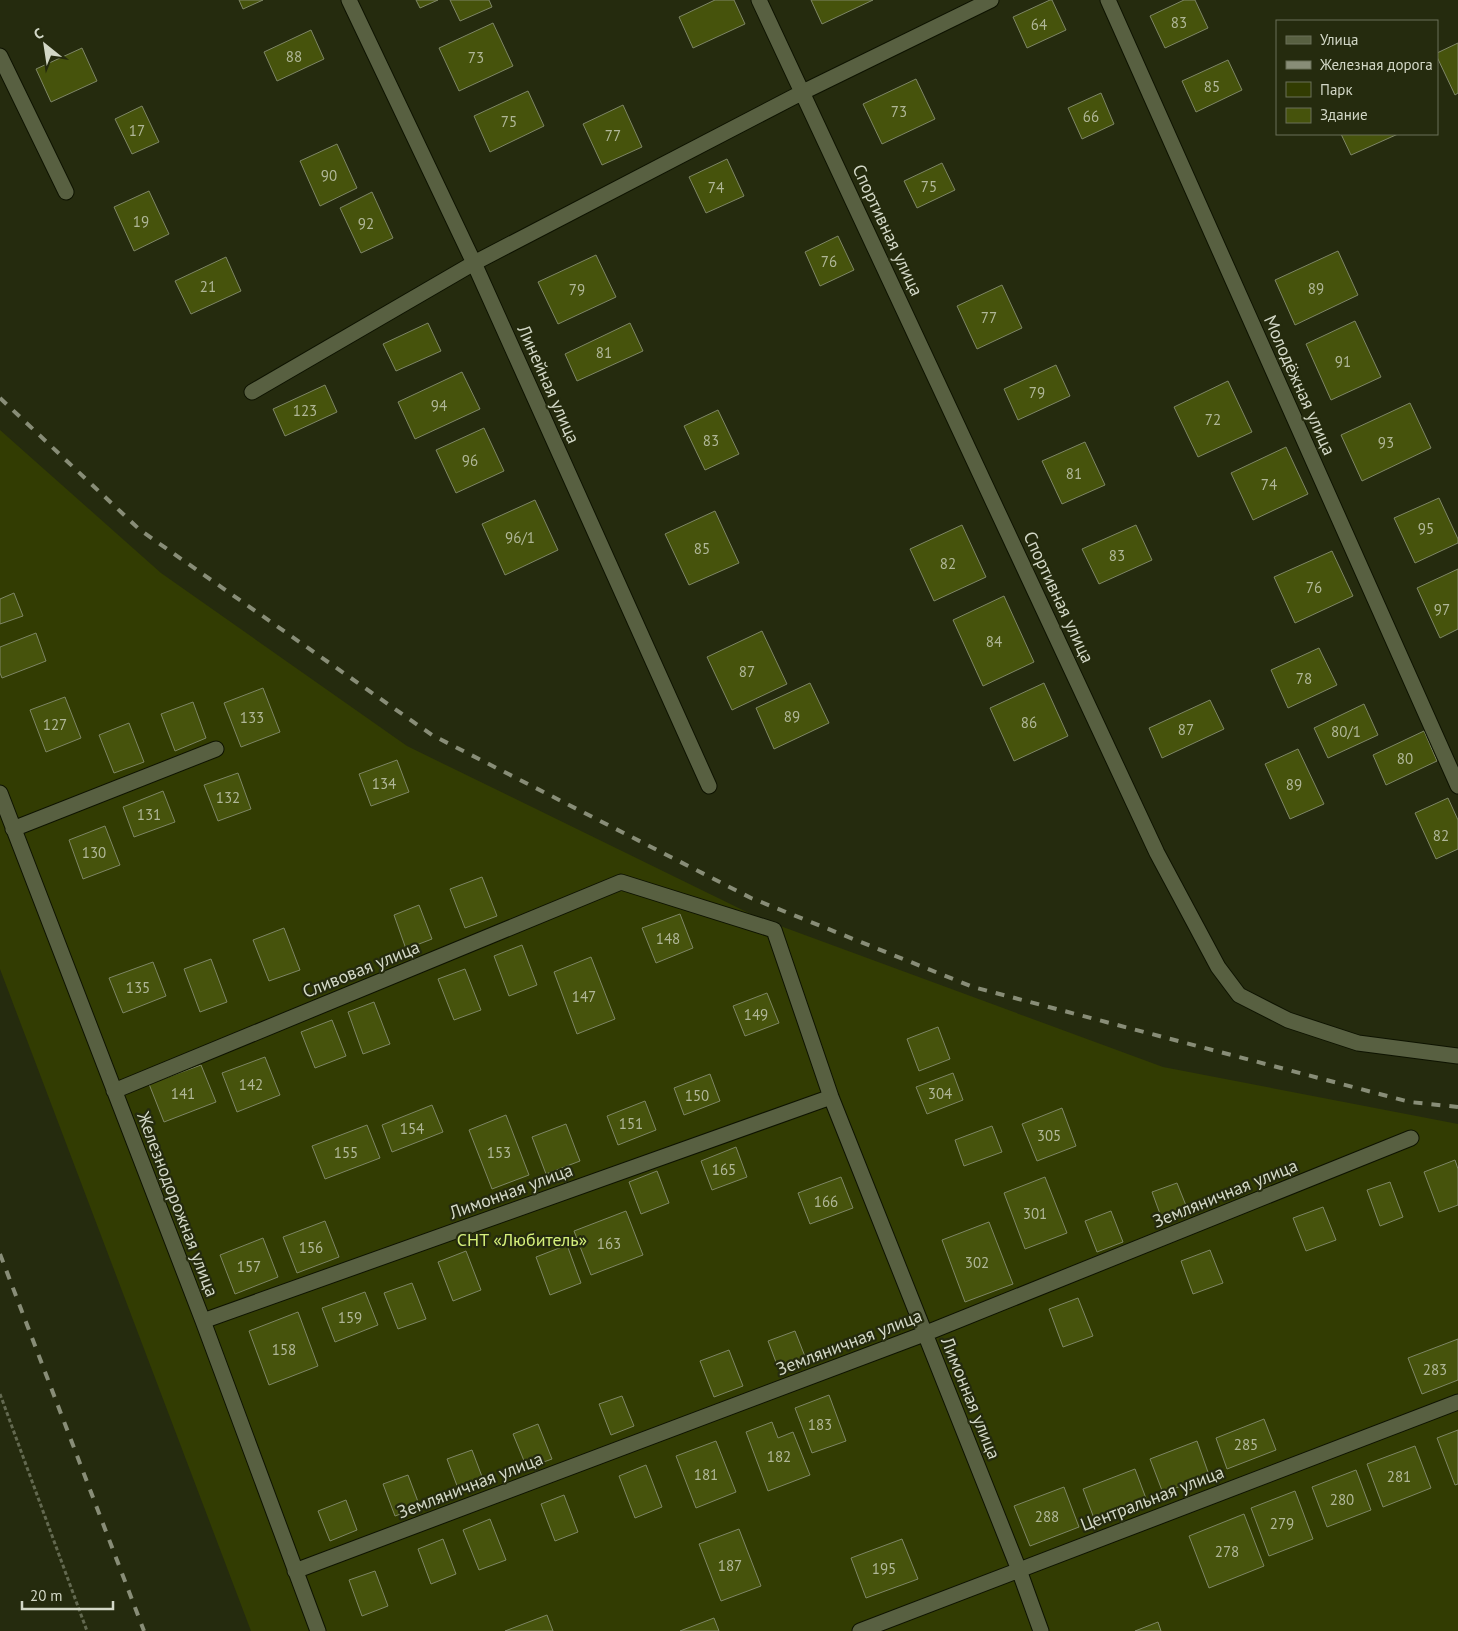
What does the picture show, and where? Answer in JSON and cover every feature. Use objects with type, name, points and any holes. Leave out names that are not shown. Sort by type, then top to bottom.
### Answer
[{"type":"street","name":"Линейная улица","points":[[349,0],[474,262],[709,786]]},
{"type":"street","name":"Спортивная улица","points":[[759,0],[1157,852],[1218,967],[1239,995],[1288,1020],[1358,1043],[1458,1056]]},
{"type":"street","points":[[252,392],[474,262],[802,92],[991,0]]},
{"type":"street","name":"Молодёжная улица","points":[[1108,0],[1458,786]]},
{"type":"street","points":[[0,56],[66,192]]},
{"type":"street","points":[[13,829],[216,749]]},
{"type":"street","name":"Железнодорожная улица","points":[[0,793],[203,1321],[318,1631]]},
{"type":"street","name":"Сливовая улица","points":[[114,1091],[621,882],[774,930]]},
{"type":"street","name":"Лимонная улица","points":[[774,930],[831,1097],[1042,1631]]},
{"type":"street","name":"Лимонная улица","points":[[203,1321],[831,1097]]},
{"type":"street","name":"Земляничная улица","points":[[295,1571],[924,1334],[1411,1138]]},
{"type":"street","name":"Центральная улица","points":[[860,1631],[1458,1402]]},
{"type":"path","points":[[0,1394],[87,1631]]},
{"type":"green space","name":"СНТ «Любитель»","points":[[0,430],[161,573],[407,746],[761,919],[1163,1067],[1458,1124],[1458,1631],[251,1631],[0,969]]},
{"type":"building","points":[[239,0],[263,0],[243,9]]},
{"type":"building","points":[[416,0],[438,0],[420,8]]},
{"type":"building","points":[[450,0],[489,0],[492,7],[460,21]]},
{"type":"building","points":[[715,0],[734,0],[745,24],[693,48],[679,17]]},
{"type":"building","points":[[811,0],[873,0],[822,24]]},
{"type":"building","points":[[1052,0],[1066,30],[1027,48],[1013,17]]},
{"type":"building","points":[[1184,0],[1195,0],[1208,28],[1165,48],[1150,16]]},
{"type":"building","points":[[493,23],[513,66],[459,91],[439,48]]},
{"type":"building","points":[[311,30],[324,59],[277,81],[264,52]]},
{"type":"building","points":[[1458,43],[1458,93],[1455,95],[1438,59],[1438,53]]},
{"type":"building","points":[[82,48],[97,81],[51,102],[36,69]]},
{"type":"building","points":[[1228,60],[1242,90],[1196,112],[1182,81]]},
{"type":"building","points":[[916,79],[935,119],[882,144],[863,104]]},
{"type":"building","points":[[528,91],[544,126],[490,152],[474,116]]},
{"type":"building","points":[[1101,93],[1114,124],[1082,139],[1068,108]]},
{"type":"building","points":[[623,105],[642,147],[602,165],[583,124]]},
{"type":"building","points":[[142,106],[159,142],[132,154],[115,119]]},
{"type":"building","points":[[1341,135],[1396,135],[1351,155]]},
{"type":"building","points":[[337,144],[357,188],[320,206],[300,161]]},
{"type":"building","points":[[727,159],[744,196],[706,213],[689,177]]},
{"type":"building","points":[[942,163],[955,190],[917,208],[904,181]]},
{"type":"building","points":[[149,191],[169,234],[134,251],[114,207]]},
{"type":"building","points":[[372,192],[393,238],[361,253],[340,208]]},
{"type":"building","points":[[838,236],[854,270],[820,286],[805,252]]},
{"type":"building","points":[[1338,251],[1358,295],[1295,325],[1275,280]]},
{"type":"building","points":[[596,255],[616,297],[558,324],[538,282]]},
{"type":"building","points":[[226,257],[241,291],[191,314],[175,281]]},
{"type":"building","points":[[1002,285],[1022,328],[977,349],[957,306]]},
{"type":"building","points":[[1355,321],[1381,377],[1331,400],[1306,344]]},
{"type":"building","points":[[428,323],[441,351],[396,371],[383,344]]},
{"type":"building","points":[[630,323],[643,351],[577,381],[565,354]]},
{"type":"building","points":[[1056,365],[1070,396],[1018,420],[1004,389]]},
{"type":"building","points":[[462,372],[480,409],[415,439],[398,402]]},
{"type":"building","points":[[1228,381],[1252,432],[1198,457],[1174,407]]},
{"type":"building","points":[[325,385],[337,412],[285,436],[273,409]]},
{"type":"building","points":[[1410,403],[1431,448],[1362,481],[1341,435]]},
{"type":"building","points":[[718,410],[739,454],[705,470],[684,426]]},
{"type":"building","points":[[484,428],[504,471],[456,493],[436,450]]},
{"type":"building","points":[[1085,442],[1105,485],[1062,504],[1042,461]]},
{"type":"building","points":[[1286,447],[1308,494],[1253,520],[1231,473]]},
{"type":"building","points":[[1439,498],[1458,539],[1458,543],[1415,563],[1394,518]]},
{"type":"building","points":[[535,500],[558,550],[505,575],[482,524]]},
{"type":"building","points":[[715,511],[739,563],[689,585],[665,534]]},
{"type":"building","points":[[962,525],[986,577],[934,601],[910,549]]},
{"type":"building","points":[[1136,525],[1152,560],[1099,584],[1082,549]]},
{"type":"building","points":[[1332,551],[1353,596],[1295,623],[1274,577]]},
{"type":"building","points":[[1458,569],[1458,629],[1440,638],[1417,588]]},
{"type":"building","points":[[14,593],[23,616],[0,624],[0,599]]},
{"type":"building","points":[[1004,596],[1034,662],[983,686],[953,620]]},
{"type":"building","points":[[762,631],[787,684],[732,710],[707,657]]},
{"type":"building","points":[[36,633],[46,661],[2,678],[0,673],[0,647]]},
{"type":"building","points":[[1319,648],[1337,685],[1288,708],[1271,670]]},
{"type":"building","points":[[810,683],[829,723],[774,749],[756,708]]},
{"type":"building","points":[[1044,683],[1068,736],[1014,761],[990,708]]},
{"type":"building","points":[[263,688],[280,732],[241,747],[224,703]]},
{"type":"building","points":[[65,697],[81,738],[46,752],[30,710]]},
{"type":"building","points":[[1210,700],[1224,729],[1162,758],[1149,728]]},
{"type":"building","points":[[193,702],[206,738],[175,751],[161,714]]},
{"type":"building","points":[[1364,704],[1378,735],[1328,758],[1314,728]]},
{"type":"building","points":[[129,723],[144,762],[114,773],[99,735]]},
{"type":"building","points":[[1424,731],[1437,761],[1386,785],[1373,755]]},
{"type":"building","points":[[1298,749],[1324,804],[1290,819],[1265,764]]},
{"type":"building","points":[[397,760],[409,792],[371,806],[359,774]]},
{"type":"building","points":[[238,773],[251,809],[218,821],[204,785]]},
{"type":"building","points":[[163,791],[175,822],[134,837],[123,807]]},
{"type":"building","points":[[1448,798],[1458,820],[1458,849],[1436,859],[1415,813]]},
{"type":"building","points":[[105,826],[120,865],[83,879],[69,840]]},
{"type":"building","points":[[482,877],[497,916],[465,928],[450,889]]},
{"type":"building","points":[[419,905],[432,939],[406,949],[394,915]]},
{"type":"building","points":[[680,914],[693,948],[656,963],[642,928]]},
{"type":"building","points":[[284,928],[300,970],[269,981],[253,940]]},
{"type":"building","points":[[522,945],[537,985],[509,996],[494,956]]},
{"type":"building","points":[[591,957],[615,1019],[577,1034],[554,972]]},
{"type":"building","points":[[211,959],[227,1002],[200,1012],[184,969]]},
{"type":"building","points":[[153,962],[166,996],[123,1013],[109,978]]},
{"type":"building","points":[[465,969],[481,1010],[454,1020],[438,979]]},
{"type":"building","points":[[767,993],[779,1023],[745,1036],[733,1006]]},
{"type":"building","points":[[374,1002],[390,1044],[363,1054],[348,1012]]},
{"type":"building","points":[[332,1020],[346,1056],[315,1068],[301,1032]]},
{"type":"building","points":[[938,1027],[950,1059],[919,1071],[907,1039]]},
{"type":"building","points":[[265,1057],[280,1095],[237,1112],[222,1073]]},
{"type":"building","points":[[201,1065],[216,1102],[164,1122],[149,1084]]},
{"type":"building","points":[[953,1073],[963,1100],[927,1114],[916,1087]]},
{"type":"building","points":[[710,1074],[720,1101],[684,1115],[674,1088]]},
{"type":"building","points":[[645,1101],[656,1130],[618,1145],[607,1116]]},
{"type":"building","points":[[432,1105],[443,1132],[392,1152],[382,1125]]},
{"type":"building","points":[[1062,1108],[1076,1146],[1037,1161],[1022,1124]]},
{"type":"building","points":[[506,1115],[529,1175],[492,1189],[469,1130]]},
{"type":"building","points":[[566,1124],[580,1161],[546,1174],[532,1137]]},
{"type":"building","points":[[367,1125],[380,1158],[325,1179],[312,1146]]},
{"type":"building","points":[[992,1126],[1002,1152],[964,1166],[955,1140]]},
{"type":"building","points":[[736,1147],[747,1177],[712,1190],[701,1161]]},
{"type":"building","points":[[1455,1160],[1458,1169],[1458,1205],[1439,1212],[1424,1172]]},
{"type":"building","points":[[657,1171],[669,1203],[641,1214],[629,1182]]},
{"type":"building","points":[[841,1177],[853,1208],[810,1224],[798,1193]]},
{"type":"building","points":[[1045,1177],[1067,1233],[1025,1249],[1004,1193]]},
{"type":"building","points":[[1390,1182],[1403,1217],[1380,1226],[1367,1190]]},
{"type":"building","points":[[1177,1183],[1189,1213],[1163,1222],[1152,1192]]},
{"type":"building","points":[[1323,1207],[1336,1240],[1306,1251],[1293,1218]]},
{"type":"building","points":[[626,1211],[643,1255],[591,1275],[574,1231]]},
{"type":"building","points":[[1111,1211],[1123,1242],[1097,1252],[1085,1221]]},
{"type":"building","points":[[325,1221],[339,1257],[297,1273],[283,1237]]},
{"type":"building","points":[[989,1222],[1013,1284],[965,1302],[942,1240]]},
{"type":"building","points":[[263,1238],[278,1277],[235,1294],[220,1255]]},
{"type":"building","points":[[567,1245],[581,1283],[550,1295],[536,1257]]},
{"type":"building","points":[[1210,1250],[1223,1283],[1193,1294],[1181,1261]]},
{"type":"building","points":[[466,1251],[481,1290],[453,1301],[438,1262]]},
{"type":"building","points":[[412,1283],[426,1319],[398,1329],[384,1293]]},
{"type":"building","points":[[365,1292],[378,1325],[335,1342],[322,1308]]},
{"type":"building","points":[[1078,1298],[1093,1336],[1063,1347],[1049,1309]]},
{"type":"building","points":[[298,1312],[318,1366],[269,1385],[249,1331]]},
{"type":"building","points":[[795,1331],[806,1359],[779,1370],[768,1341]]},
{"type":"building","points":[[1458,1339],[1458,1380],[1422,1394],[1408,1358]]},
{"type":"building","points":[[729,1350],[743,1386],[714,1397],[700,1361]]},
{"type":"building","points":[[829,1395],[846,1441],[812,1453],[795,1408]]},
{"type":"building","points":[[622,1396],[634,1426],[611,1435],[599,1404]]},
{"type":"building","points":[[1264,1419],[1276,1450],[1227,1469],[1216,1438]]},
{"type":"building","points":[[772,1422],[778,1438],[793,1432],[810,1475],[768,1491],[746,1432]]},
{"type":"building","points":[[538,1424],[552,1459],[527,1468],[513,1434]]},
{"type":"building","points":[[1458,1430],[1458,1484],[1455,1485],[1437,1438]]},
{"type":"building","points":[[716,1441],[736,1492],[696,1508],[676,1456]]},
{"type":"building","points":[[1197,1441],[1209,1475],[1163,1493],[1150,1459]]},
{"type":"building","points":[[1415,1446],[1431,1488],[1383,1507],[1367,1464]]},
{"type":"building","points":[[472,1450],[484,1482],[459,1491],[447,1459]]},
{"type":"building","points":[[646,1465],[662,1507],[635,1518],[619,1476]]},
{"type":"building","points":[[1135,1469],[1147,1501],[1095,1521],[1083,1489]]},
{"type":"building","points":[[1356,1470],[1371,1510],[1327,1527],[1312,1487]]},
{"type":"building","points":[[408,1475],[420,1507],[395,1516],[383,1484]]},
{"type":"building","points":[[1064,1487],[1079,1527],[1030,1546],[1014,1506]]},
{"type":"building","points":[[1295,1491],[1313,1539],[1269,1556],[1251,1508]]},
{"type":"building","points":[[564,1495],[578,1532],[555,1541],[541,1504]]},
{"type":"building","points":[[346,1500],[357,1530],[330,1541],[318,1511]]},
{"type":"building","points":[[1244,1514],[1264,1566],[1209,1588],[1189,1536]]},
{"type":"building","points":[[490,1519],[506,1560],[479,1570],[463,1530]]},
{"type":"building","points":[[739,1529],[761,1586],[721,1601],[699,1544]]},
{"type":"building","points":[[443,1539],[456,1574],[431,1584],[418,1549]]},
{"type":"building","points":[[902,1539],[918,1579],[866,1598],[851,1558]]},
{"type":"building","points":[[375,1571],[388,1606],[362,1616],[349,1580]]},
{"type":"building","points":[[547,1615],[553,1631],[505,1631]]},
{"type":"building","points":[[714,1618],[719,1631],[680,1631]]},
{"type":"building","points":[[1158,1622],[1161,1631],[1135,1631]]},
{"type":"railway","points":[[0,398],[140,530],[432,735],[751,898],[973,987],[1410,1102],[1458,1107]]},
{"type":"railway","points":[[0,1254],[144,1631]]}]
